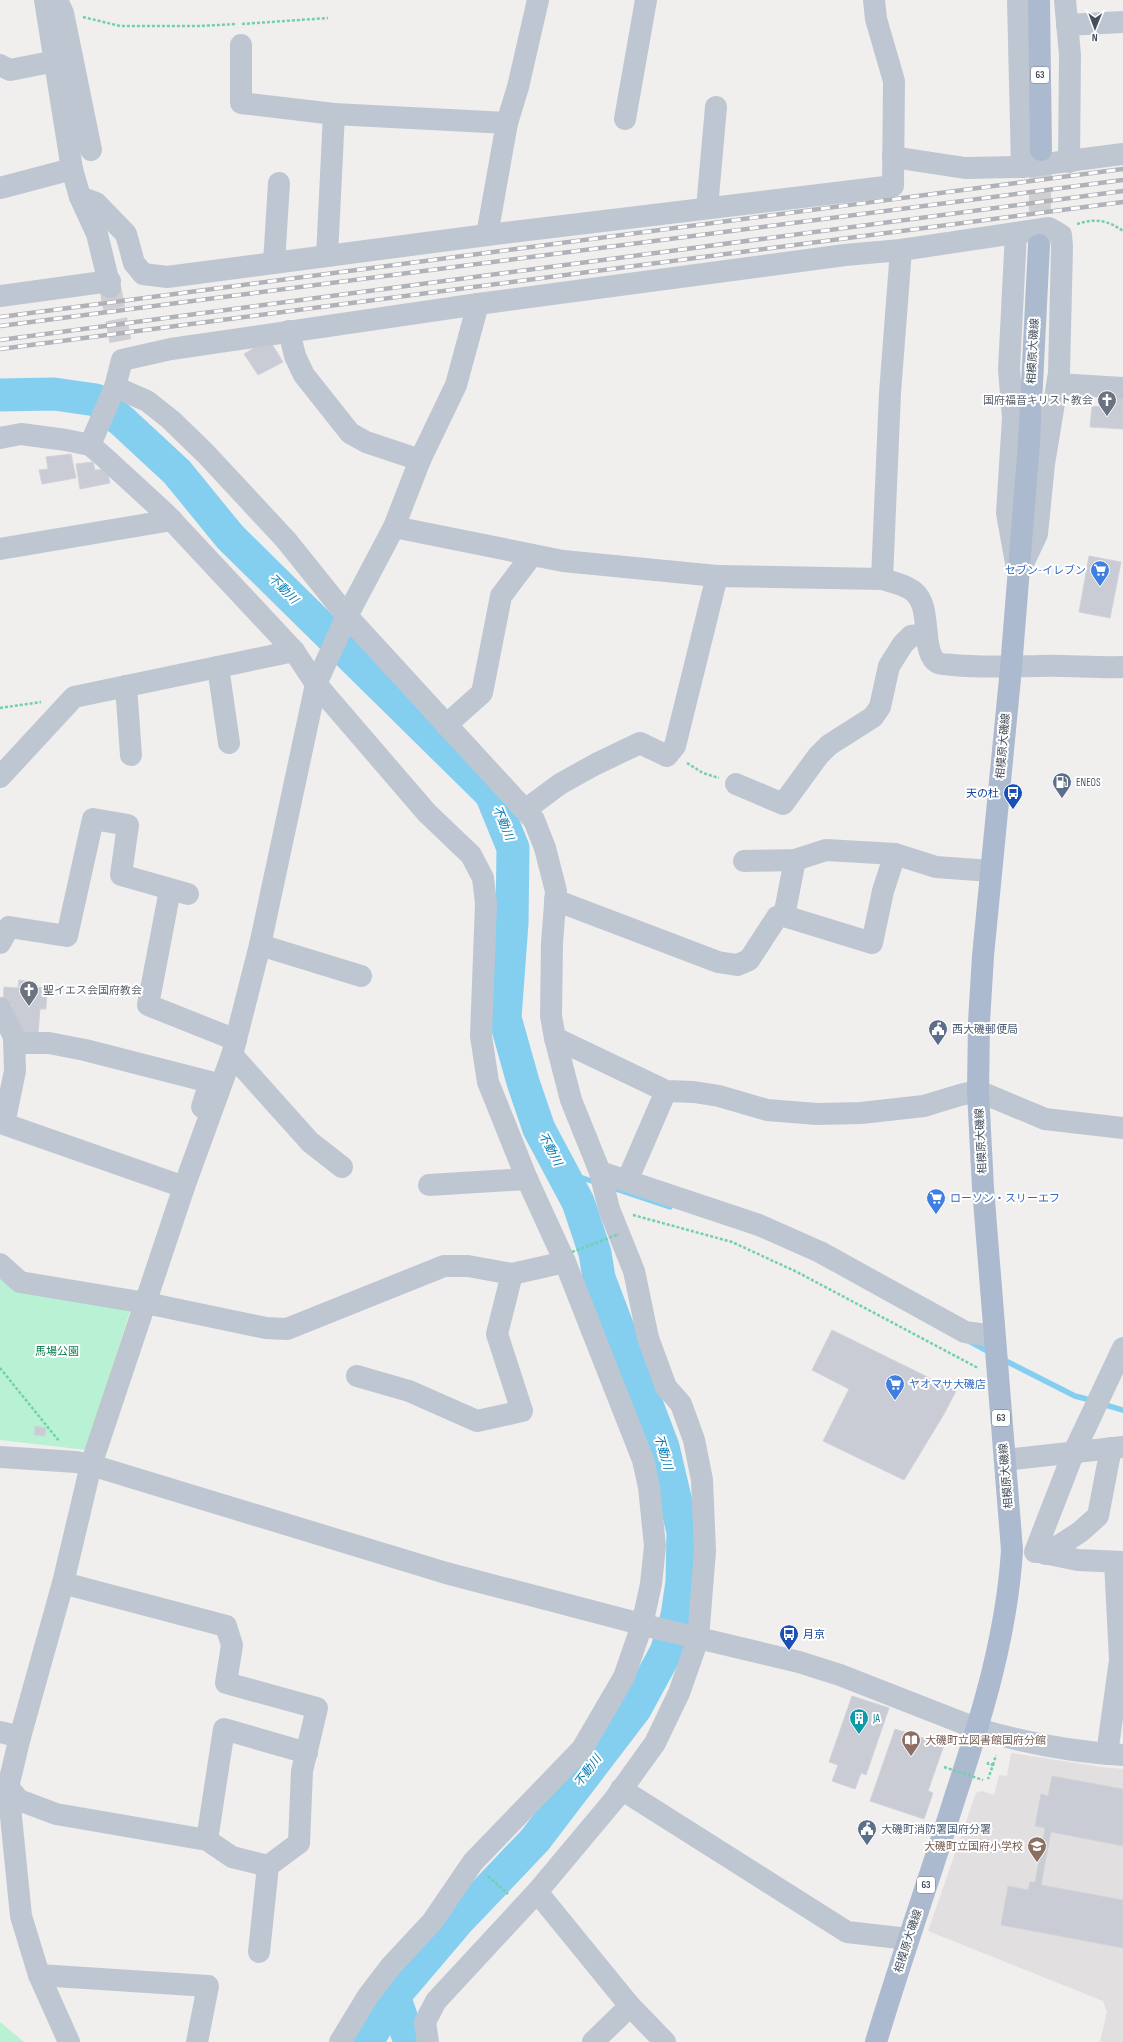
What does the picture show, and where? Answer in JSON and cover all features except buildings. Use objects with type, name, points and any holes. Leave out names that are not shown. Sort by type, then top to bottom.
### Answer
[{"type":"main road","name":"63","points":[[1039,0],[1041,150]]},
{"type":"main road","name":"相模原大磯線","points":[[876,2042],[908,1939],[978,1729],[1010,1583],[1012,1550],[994,1336],[978,1091],[980,1007],[991,871],[1011,668],[1028,443],[1039,245]]},
{"type":"street","points":[[0,296],[110,284],[97,234],[80,197],[72,169],[56,61],[45,0]]},
{"type":"street","points":[[625,119],[646,0]]},
{"type":"street","points":[[80,197],[96,203],[126,234],[134,264],[143,274],[167,277],[487,235],[893,186],[894,81],[876,19],[874,0]]},
{"type":"street","points":[[1018,0],[1022,167]]},
{"type":"street","points":[[1065,0],[1070,55],[1069,162]]},
{"type":"street","points":[[60,6],[92,150]]},
{"type":"street","points":[[487,235],[506,123],[518,87],[537,9]]},
{"type":"street","points":[[1067,25],[1123,22]]},
{"type":"street","points":[[241,44],[241,103],[334,114],[506,123]]},
{"type":"street","points":[[0,65],[10,70],[56,61]]},
{"type":"street","points":[[707,208],[716,107]]},
{"type":"street","points":[[327,256],[334,114]]},
{"type":"street","points":[[893,157],[965,168],[1022,167],[1123,154]]},
{"type":"street","points":[[0,188],[72,169]]},
{"type":"street","points":[[274,263],[279,183]]},
{"type":"street","points":[[90,445],[115,387],[121,352],[170,349],[478,304],[845,254],[901,250],[1048,228],[1061,234],[1062,247],[1061,343],[1058,384],[1044,464],[1037,534],[1018,574]]},
{"type":"street","points":[[1016,232],[1009,369],[1013,418],[1007,513],[1018,574]]},
{"type":"street","points":[[882,579],[890,393],[901,250]]},
{"type":"street","points":[[69,2042],[39,1974],[21,1916],[8,1787],[10,1735],[63,1583],[84,1463],[146,1303],[184,1187],[234,1047],[260,945],[316,684],[347,616],[394,527],[420,460],[456,385],[478,304]]},
{"type":"street","points":[[289,331],[295,356],[304,375],[350,434],[366,442],[420,460]]},
{"type":"street","points":[[1058,384],[1123,388]]},
{"type":"street","points":[[115,387],[147,401],[181,430],[286,540],[347,616],[534,820],[545,848],[556,891],[552,943],[551,1016],[555,1038],[571,1100],[600,1172],[609,1209],[634,1271],[648,1338],[666,1387],[681,1404],[696,1447],[702,1480],[705,1551],[695,1638],[679,1693],[654,1743],[622,1789],[537,1892],[521,1907],[436,2001],[425,2022],[428,2042]]},
{"type":"street","points":[[0,438],[20,434],[66,440],[90,445],[172,520],[294,651],[316,684],[427,813],[471,855],[483,878],[486,903],[481,1036],[488,1082],[527,1179],[568,1257],[643,1460],[649,1487],[655,1546],[649,1626],[624,1677],[582,1749],[473,1862],[432,1922],[391,1966],[368,1996],[340,2042]]},
{"type":"street","points":[[0,549],[172,520]]},
{"type":"street","points":[[394,527],[563,561],[619,568],[717,576],[882,579],[901,585],[913,591],[920,599],[926,616],[927,634],[931,655],[939,663],[982,668],[1038,666],[1123,667]]},
{"type":"street","points":[[446,725],[482,693],[501,596],[532,555]]},
{"type":"street","points":[[525,810],[560,784],[596,764],[640,743],[666,756],[676,752],[717,576]]},
{"type":"street","points":[[736,784],[783,804],[818,756],[830,745],[877,712],[880,707],[889,666],[902,644],[911,636],[927,634]]},
{"type":"street","points":[[0,777],[74,697],[294,651]]},
{"type":"street","points":[[218,667],[229,742]]},
{"type":"street","points":[[126,686],[132,754]]},
{"type":"street","points":[[0,943],[9,928],[67,936],[93,818],[128,825],[121,875],[179,892],[148,1005],[234,1047],[310,1142],[342,1167]]},
{"type":"street","points":[[744,861],[796,860],[826,850],[895,854],[936,867],[991,871]]},
{"type":"street","points":[[556,900],[718,962],[737,965],[749,960],[777,917],[784,916],[872,943],[883,892],[895,854]]},
{"type":"street","points":[[784,916],[796,860]]},
{"type":"street","points":[[260,945],[361,976]]},
{"type":"street","points":[[0,1008],[14,1037],[9,1054],[15,1071],[2,1129],[184,1187]]},
{"type":"street","points":[[555,1038],[666,1090],[719,1096],[767,1110],[816,1114],[861,1113],[924,1106],[978,1091],[1010,1106],[1046,1119],[1123,1128]]},
{"type":"street","points":[[9,1054],[49,1043],[85,1050],[210,1082],[199,1117],[205,1131]]},
{"type":"street","points":[[627,1181],[666,1090]]},
{"type":"street","points":[[600,1172],[759,1225],[820,1252],[965,1332],[994,1336]]},
{"type":"street","points":[[429,1185],[527,1179]]},
{"type":"street","points":[[0,1264],[20,1282],[146,1303],[266,1328],[287,1329],[444,1266],[468,1266],[512,1274],[568,1257]]},
{"type":"street","points":[[357,1376],[409,1391],[477,1421],[522,1411],[497,1334],[512,1274]]},
{"type":"street","points":[[1041,1553],[1073,1454],[1091,1413],[1123,1348]]},
{"type":"street","points":[[1004,1460],[1073,1454],[1117,1448],[1098,1516],[1086,1527],[1041,1553]]},
{"type":"street","points":[[0,1457],[84,1463],[446,1573],[695,1638],[772,1655],[840,1675],[978,1729],[1062,1748],[1115,1754],[1120,1660],[1119,1562],[1078,1560],[1041,1553],[1012,1550]]},
{"type":"street","points":[[63,1583],[226,1626],[232,1645],[226,1683],[317,1708],[302,1771],[299,1843],[268,1866],[259,1952]]},
{"type":"street","points":[[207,1840],[224,1729],[307,1753]]},
{"type":"street","points":[[8,1787],[19,1800],[56,1814],[207,1840],[232,1857],[268,1866]]},
{"type":"street","points":[[622,1789],[847,1932],[908,1939]]},
{"type":"street","points":[[537,1892],[630,2006],[665,2042]]},
{"type":"street","points":[[39,1974],[208,1986],[198,2042]]},
{"type":"street","points":[[593,2042],[630,2006]]},
{"type":"path","points":[[60,6],[120,26],[199,26],[328,18]]},
{"type":"path","points":[[1061,234],[1073,225],[1101,219],[1112,223],[1123,231]]},
{"type":"path","points":[[0,708],[44,702]]},
{"type":"path","points":[[676,752],[704,773],[736,784]]},
{"type":"path","points":[[609,1209],[732,1242],[796,1272],[978,1368],[997,1375]]},
{"type":"path","points":[[568,1257],[619,1234]]},
{"type":"path","points":[[0,1368],[84,1463]]},
{"type":"path","points":[[988,1779],[998,1749]]},
{"type":"path","points":[[987,1769],[988,1763],[993,1765]]},
{"type":"path","points":[[944,1767],[983,1780],[985,1774]]},
{"type":"path","points":[[473,1862],[521,1907]]},
{"type":"shaded area","name":"大磯町立国府小学校","points":[[1011,1753],[1123,1769],[1123,2042],[1100,2042],[1107,2012],[1103,2001],[928,1931],[976,1793],[981,1791],[994,1795],[999,1775],[1007,1776]]},
{"type":"green space","name":"馬場公園","points":[[0,1275],[130,1311],[86,1450],[0,1440]]},
{"type":"green space","points":[[0,2022],[24,2042],[0,2042]]},
{"type":"waterway","name":"不動川","points":[[0,395],[54,394],[96,400],[122,421],[177,472],[230,537],[491,794],[513,848],[512,923],[505,1018],[523,1082],[539,1129],[578,1202],[595,1253],[599,1278],[663,1447],[683,1532],[682,1582],[677,1616],[666,1652],[635,1709],[535,1840],[457,1922],[394,1996],[367,2042]]},
{"type":"waterway","points":[[561,1171],[598,1183]]},
{"type":"waterway","points":[[610,1187],[670,1207]]},
{"type":"waterway","points":[[969,1341],[991,1353]]},
{"type":"waterway","points":[[1002,1359],[1075,1396],[1094,1401]]},
{"type":"waterway","points":[[1102,1404],[1123,1410]]},
{"type":"waterway","points":[[394,1996],[410,2042]]},
{"type":"tunnel","points":[[1039,245],[1041,150]]},
{"type":"tunnel","points":[[110,287],[121,344]]},
{"type":"railway","points":[[0,317],[1123,169]]},
{"type":"railway","points":[[0,326],[1123,180]]},
{"type":"railway","points":[[0,340],[1123,191]]},
{"type":"railway","points":[[0,349],[1123,202]]},
{"type":"place","name":"国府福音キリスト教会","points":[[1107,417]]},
{"type":"place","name":"セブン-イレブン","points":[[1100,587]]},
{"type":"place","name":"ENEOS","points":[[1062,799]]},
{"type":"place","name":"天の杜","points":[[1013,810]]},
{"type":"place","name":"聖イエス会国府教会","points":[[29,1007]]},
{"type":"place","name":"西大磯郵便局","points":[[938,1046]]},
{"type":"place","name":"ローソン・スリーエフ","points":[[936,1215]]},
{"type":"place","name":"ヤオマサ大磯店","points":[[895,1401]]},
{"type":"place","name":"月京","points":[[789,1651]]},
{"type":"place","name":"JA","points":[[859,1735]]},
{"type":"place","name":"大磯町立図書館国府分館","points":[[911,1757]]},
{"type":"place","name":"大磯町消防署国府分署","points":[[867,1846]]},
{"type":"place","name":"大磯町立国府小学校","points":[[1037,1863]]}]
